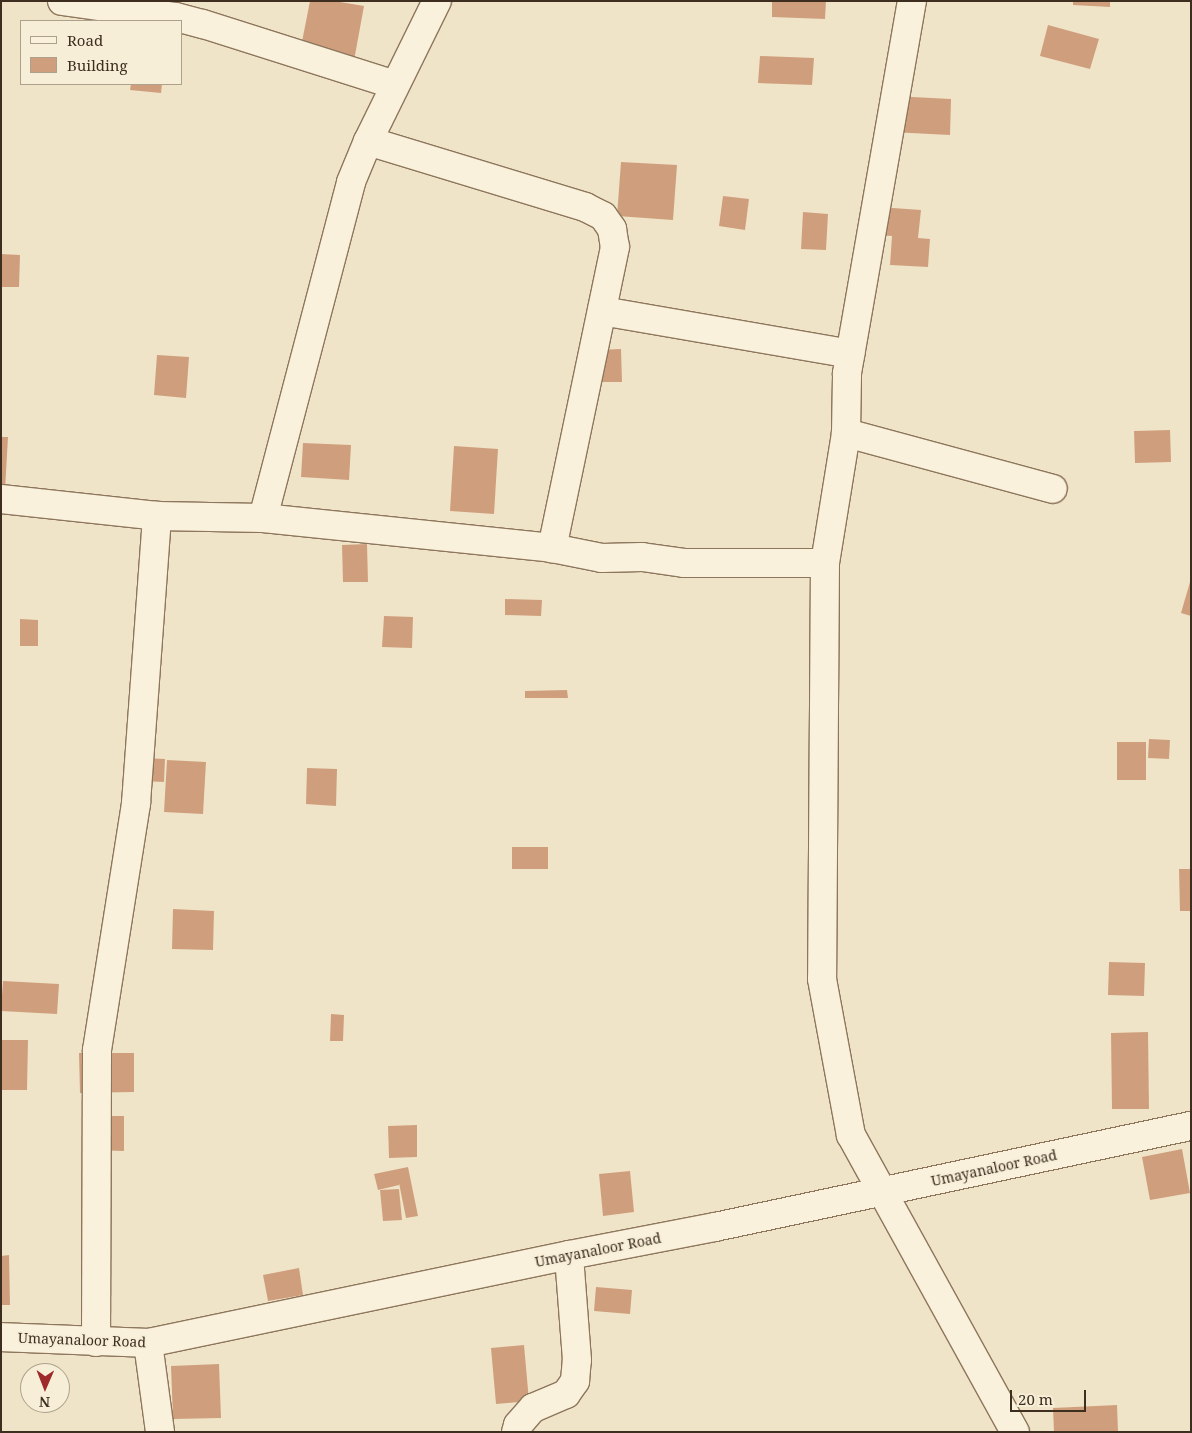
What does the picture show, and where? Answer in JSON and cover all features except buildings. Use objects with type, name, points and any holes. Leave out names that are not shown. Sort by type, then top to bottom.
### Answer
[{"type":"street","points":[[62,1],[176,17],[396,85]]},
{"type":"street","points":[[263,518],[352,182],[368,141],[437,1]]},
{"type":"street","points":[[912,1],[847,373],[846,434],[825,563],[822,979],[851,1136],[1015,1432]]},
{"type":"street","points":[[368,141],[585,207],[603,216],[612,229],[615,247],[552,548]]},
{"type":"street","points":[[602,311],[850,354]]},
{"type":"street","points":[[846,434],[1053,489]]},
{"type":"street","points":[[1,499],[156,516],[263,518],[552,548],[602,558],[642,557],[684,563],[825,563]]},
{"type":"street","points":[[96,1342],[96,1050],[136,803],[156,516]]},
{"type":"street","name":"Umayanaloor Road","points":[[1,1337],[148,1343],[1191,1126]]},
{"type":"street","points":[[516,1432],[518,1425],[533,1408],[566,1394],[575,1381],[577,1360],[569,1255]]},
{"type":"street","points":[[148,1343],[160,1432]]}]
